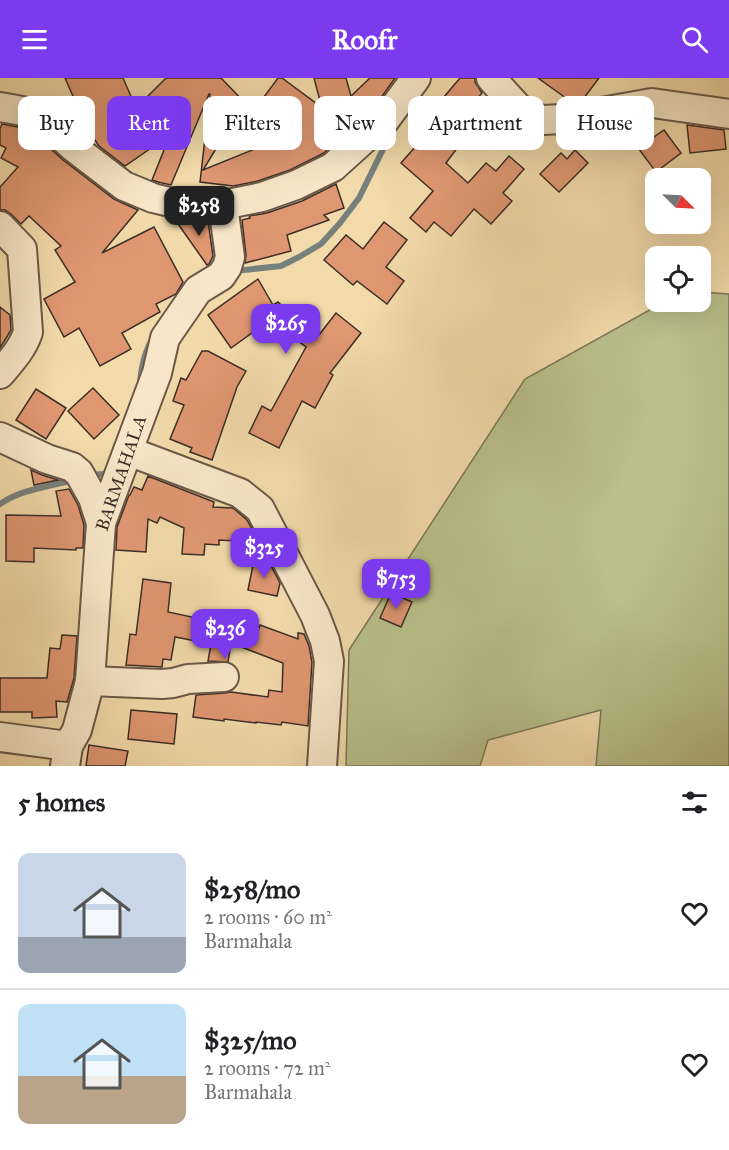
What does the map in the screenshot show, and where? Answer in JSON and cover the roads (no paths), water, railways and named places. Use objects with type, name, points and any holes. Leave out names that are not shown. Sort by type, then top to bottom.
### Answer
[{"type":"street","points":[[0,107],[28,112],[41,118],[73,147],[124,186],[153,198],[178,204],[223,205],[270,194],[296,185],[333,166],[385,120],[416,78]]},
{"type":"street","points":[[491,78],[521,111],[543,120],[562,119],[652,103],[729,114]]},
{"type":"street","name":"BARMAHALA","points":[[66,756],[77,730],[90,681],[101,523],[157,373],[165,338],[198,290],[224,272],[230,257],[223,205]]},
{"type":"street","points":[[0,226],[22,249],[28,332],[19,350],[0,374]]},
{"type":"street","points":[[0,437],[47,459],[72,467],[93,498],[101,523]]},
{"type":"street","points":[[128,451],[240,493],[260,509],[315,615],[325,641],[329,661],[322,766]]},
{"type":"street","points":[[90,681],[162,684],[188,679],[224,677]]},
{"type":"street","points":[[0,737],[66,756]]},
{"type":"waterway","points":[[234,271],[281,266],[321,244],[359,198],[383,150]]},
{"type":"waterway","points":[[140,384],[144,359],[154,336]]},
{"type":"waterway","points":[[88,475],[104,474],[109,470]]},
{"type":"waterway","points":[[0,504],[26,492],[73,480]]}]
